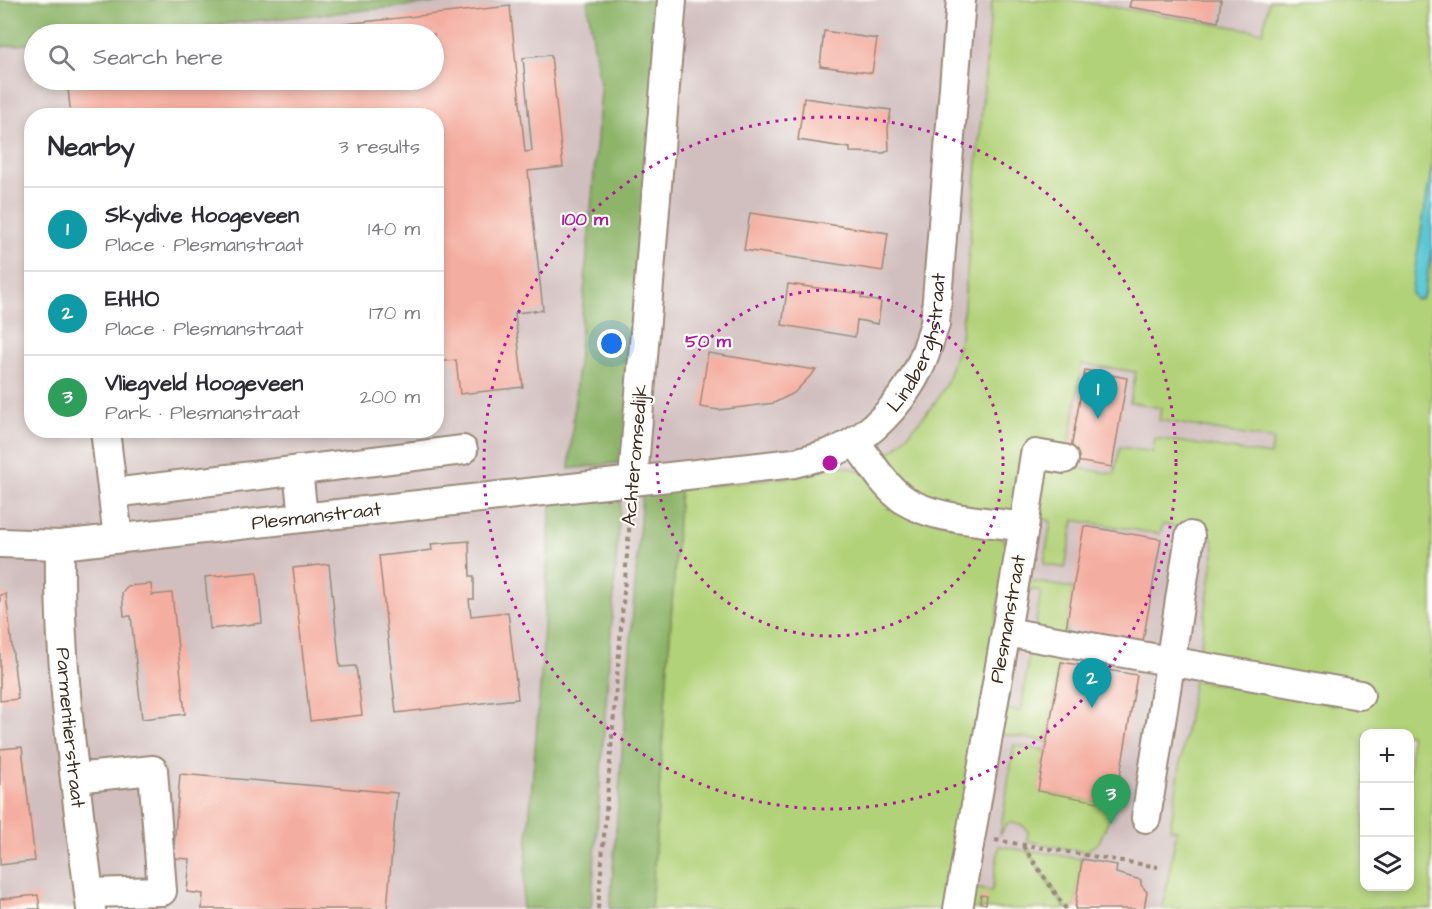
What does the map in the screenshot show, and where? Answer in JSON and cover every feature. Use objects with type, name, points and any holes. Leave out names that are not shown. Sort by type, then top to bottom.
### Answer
[{"type":"street","name":"Achteromsedijk","points":[[633,480],[672,0]]},
{"type":"street","name":"Lindberghstraat","points":[[633,480],[794,463],[827,454],[855,441],[879,422],[908,385],[919,368],[935,324],[961,0]]},
{"type":"street","points":[[106,438],[118,538]]},
{"type":"street","name":"Plesmanstraat","points":[[855,441],[891,488],[910,504],[931,512],[1024,527],[958,909]]},
{"type":"street","points":[[113,493],[463,450]]},
{"type":"street","points":[[1024,527],[1035,454],[1064,459]]},
{"type":"street","points":[[298,470],[303,518]]},
{"type":"street","name":"Plesmanstraat","points":[[0,543],[60,545],[633,480]]},
{"type":"street","points":[[1146,818],[1190,536]]},
{"type":"street","name":"Parmentierstraat","points":[[60,545],[59,592],[75,778],[90,901]]},
{"type":"street","points":[[1006,632],[1360,695]]},
{"type":"street","points":[[75,778],[153,770],[162,891],[90,901]]},
{"type":"path","name":"Achteromsedijk","points":[[598,909],[633,480]]},
{"type":"path","points":[[970,836],[1158,867]]},
{"type":"path","points":[[1023,845],[1066,909]]},
{"type":"shaded area","points":[[429,0],[1432,0],[1432,909],[0,909],[0,41],[24,39],[24,90],[444,90],[444,24],[174,24]]},
{"type":"green space","points":[[0,0],[469,0],[223,24],[24,24],[24,44],[0,47]]},
{"type":"green space","points":[[587,0],[662,0],[624,462],[569,469],[601,91]]},
{"type":"green space","points":[[992,0],[1071,0],[1263,32],[1269,0],[1432,0],[1432,165],[1411,293],[1415,299],[1421,299],[1424,294],[1432,249],[1432,909],[1162,909],[1177,830],[1170,829],[1194,680],[1337,705],[1199,656],[1214,553],[1213,541],[1208,532],[1163,524],[1160,534],[1074,520],[1065,568],[1044,564],[1051,521],[1033,517],[1041,462],[1114,474],[1120,447],[1153,452],[1155,438],[1270,455],[1274,440],[1159,420],[1161,408],[1130,402],[1136,372],[1082,364],[1068,452],[1034,447],[1020,508],[1007,515],[915,495],[882,459],[898,446],[934,404],[946,384],[961,337]]},
{"type":"green space","points":[[837,466],[856,469],[863,473],[896,506],[887,508],[1002,538],[1008,546],[950,909],[651,909],[680,489],[800,476]]},
{"type":"green space","points":[[680,489],[651,909],[610,909],[642,495]]},
{"type":"green space","points":[[621,495],[591,909],[522,909],[541,675],[551,504]]},
{"type":"green space","points":[[1025,580],[1073,588],[1065,638],[1034,633],[1041,591],[1024,588]]},
{"type":"green space","points":[[1030,646],[1062,649],[1047,741],[999,734],[1003,709],[1021,711]]},
{"type":"green space","points":[[1014,745],[1045,750],[1039,791],[1115,805],[1099,842],[1085,852],[1027,841],[1028,831],[1021,824],[1007,823],[1000,835]]},
{"type":"green space","points":[[999,846],[1027,851],[1065,909],[967,909],[971,888],[992,891]]},
{"type":"green space","points":[[1028,850],[1082,859],[1075,909],[1067,909]]},
{"type":"water","points":[[1432,165],[1432,249],[1424,294],[1421,299],[1415,299],[1411,293]]},
{"type":"building","points":[[1131,0],[1221,0],[1218,22],[1129,7]]},
{"type":"building","points":[[510,6],[525,152],[532,151],[523,58],[551,55],[563,167],[528,171],[543,310],[515,313],[523,387],[460,394],[456,360],[444,361],[444,108],[70,108],[68,90],[444,90],[444,24],[343,24]]},
{"type":"building","points":[[824,31],[877,39],[872,73],[820,66]]},
{"type":"building","points":[[804,98],[891,110],[888,127],[889,150],[884,153],[850,152],[850,148],[798,140]]},
{"type":"building","points":[[750,213],[888,233],[883,271],[744,250]]},
{"type":"building","points":[[788,284],[861,294],[861,298],[881,302],[878,324],[857,320],[855,337],[782,325]]},
{"type":"building","points":[[708,353],[816,370],[794,393],[774,403],[719,410],[700,407]]},
{"type":"building","points":[[1085,370],[1127,378],[1112,467],[1069,460]]},
{"type":"building","points":[[1084,526],[1161,539],[1143,641],[1066,628]]},
{"type":"building","points":[[469,541],[470,576],[474,576],[474,599],[469,599],[471,616],[508,612],[518,699],[396,713],[379,556],[432,550],[431,544]]},
{"type":"building","points":[[329,564],[340,667],[356,666],[362,715],[310,721],[293,568]]},
{"type":"building","points":[[257,572],[262,623],[210,629],[205,577]]},
{"type":"building","points":[[151,584],[152,595],[172,593],[185,714],[142,719],[131,616],[124,616],[122,593],[127,586]]},
{"type":"building","points":[[6,594],[18,699],[0,701],[0,595]]},
{"type":"building","points":[[1061,662],[1137,675],[1115,805],[1038,791]]},
{"type":"building","points":[[22,747],[35,861],[0,865],[0,749]]},
{"type":"building","points":[[180,774],[397,793],[387,909],[202,909],[203,894],[187,892],[190,859],[173,858]]},
{"type":"building","points":[[1082,859],[1117,865],[1116,873],[1141,880],[1141,885],[1147,892],[1144,909],[1075,909]]},
{"type":"building","points":[[38,895],[40,909],[0,909],[0,899]]},
{"type":"building","points":[[981,895],[987,896],[986,904],[980,903]]},
{"type":"place","name":"Skydive Hoogeveen","points":[[1098,419]]},
{"type":"place","name":"EHHO","points":[[1092,708]]},
{"type":"place","name":"Vliegveld Hoogeveen","points":[[1111,824]]}]
